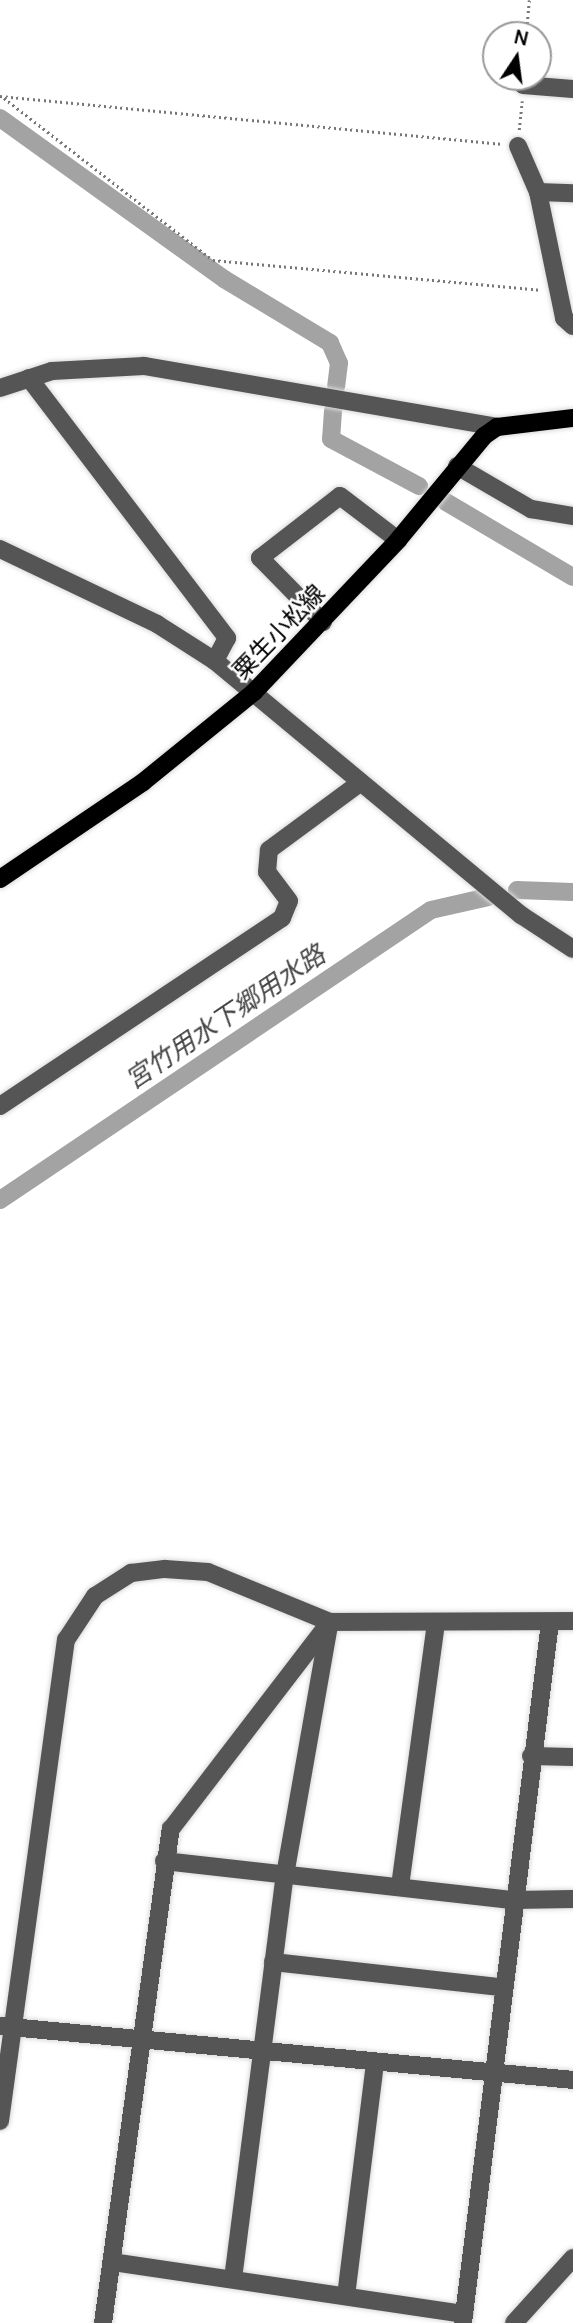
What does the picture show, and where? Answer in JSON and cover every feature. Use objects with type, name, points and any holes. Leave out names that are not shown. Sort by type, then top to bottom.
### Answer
[{"type":"main road","points":[[497,427],[573,418]]},
{"type":"main road","name":"粟生小松線","points":[[0,879],[143,782],[254,692],[323,622],[398,540],[457,466],[497,427]]},
{"type":"street","points":[[552,87],[573,89]]},
{"type":"street","points":[[518,146],[538,192],[564,318],[573,326]]},
{"type":"street","points":[[538,192],[573,193]]},
{"type":"street","points":[[0,388],[29,378],[97,366],[144,366],[497,427]]},
{"type":"street","points":[[29,378],[227,638],[215,661]]},
{"type":"street","points":[[457,466],[531,509],[573,516]]},
{"type":"street","points":[[323,622],[260,558],[340,496],[398,540]]},
{"type":"street","points":[[0,549],[157,624],[215,661],[521,915],[573,950]]},
{"type":"street","points":[[0,1106],[282,918],[289,901],[267,872],[269,850],[360,783]]},
{"type":"street","points":[[0,2121],[7,2027],[66,1640],[95,1596],[131,1573],[208,1572],[330,1622],[573,1621]]},
{"type":"street","points":[[103,2323],[164,1861],[171,1829],[330,1622]]},
{"type":"street","points":[[233,2279],[285,1875],[330,1622]]},
{"type":"street","points":[[400,1886],[436,1622]]},
{"type":"street","points":[[112,2262],[346,2296],[463,2318],[494,2072],[501,1987],[550,1623]]},
{"type":"street","points":[[531,1756],[573,1757]]},
{"type":"street","points":[[164,1861],[514,1900],[573,1899]]},
{"type":"street","points":[[273,1962],[501,1987]]},
{"type":"street","points":[[7,2027],[263,2055],[573,2080]]},
{"type":"street","points":[[346,2296],[375,2063]]},
{"type":"street","points":[[514,2323],[573,2258]]},
{"type":"path","points":[[527,21],[528,0]]},
{"type":"path","points":[[2,97],[518,146],[523,91]]},
{"type":"path","points":[[2,97],[213,260],[559,292]]},
{"type":"waterway","points":[[0,118],[224,279],[330,343],[339,363],[336,386]]},
{"type":"waterway","points":[[333,411],[331,439],[419,486]]},
{"type":"waterway","points":[[446,502],[573,577]]},
{"type":"waterway","name":"宮竹用水下郷用水路","points":[[517,890],[573,892]]},
{"type":"waterway","name":"宮竹用水下郷用水路","points":[[0,1200],[431,910],[488,897]]}]
